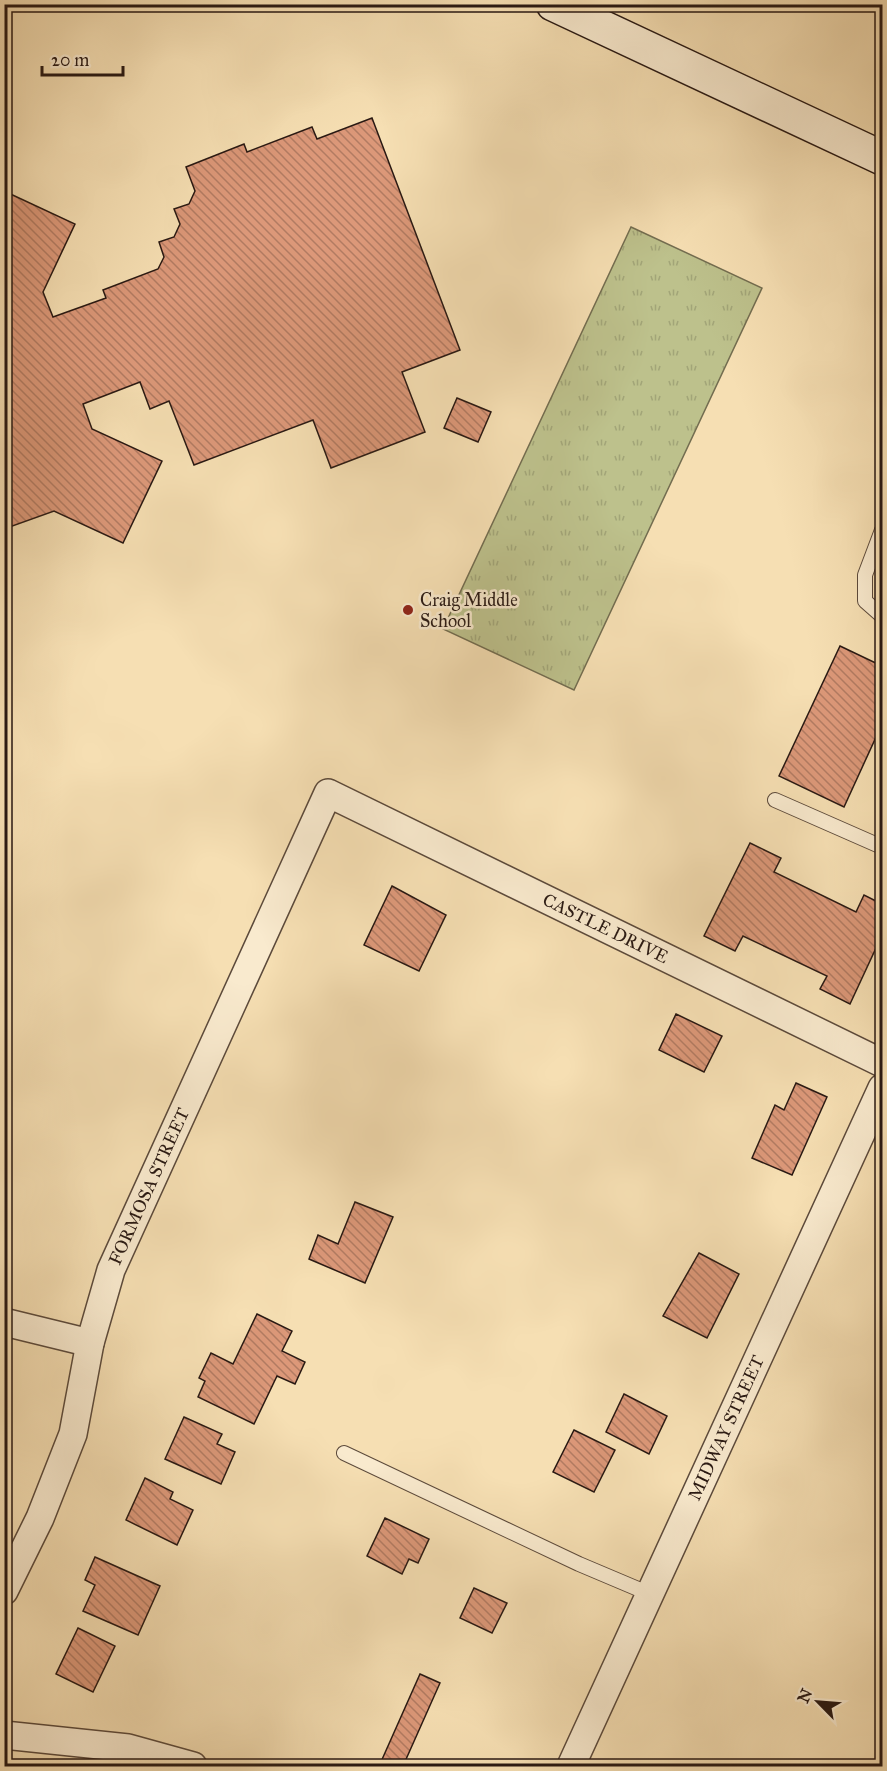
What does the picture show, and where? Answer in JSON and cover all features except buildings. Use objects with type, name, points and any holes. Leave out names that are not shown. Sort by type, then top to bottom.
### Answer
[{"type":"main road","points":[[553,4],[882,158]]},
{"type":"street","name":"CASTLE DRIVE","points":[[328,793],[882,1063]]},
{"type":"street","name":"FORMOSA STREET","points":[[4,1591],[40,1518],[73,1434],[90,1343],[111,1270],[328,793]]},
{"type":"street","name":"MIDWAY STREET","points":[[570,1767],[882,1088]]},
{"type":"street","points":[[4,1322],[90,1343]]},
{"type":"street","points":[[4,1735],[72,1754],[128,1748],[193,1767]]},
{"type":"lane","points":[[882,530],[865,575],[865,601],[882,616]]},
{"type":"lane","points":[[775,800],[879,846],[882,831]]},
{"type":"lane","points":[[344,1453],[579,1564],[650,1594]]},
{"type":"green space","points":[[631,227],[762,288],[574,690],[443,629]]},
{"type":"place","name":"Craig Middle School","points":[[408,610]]}]
